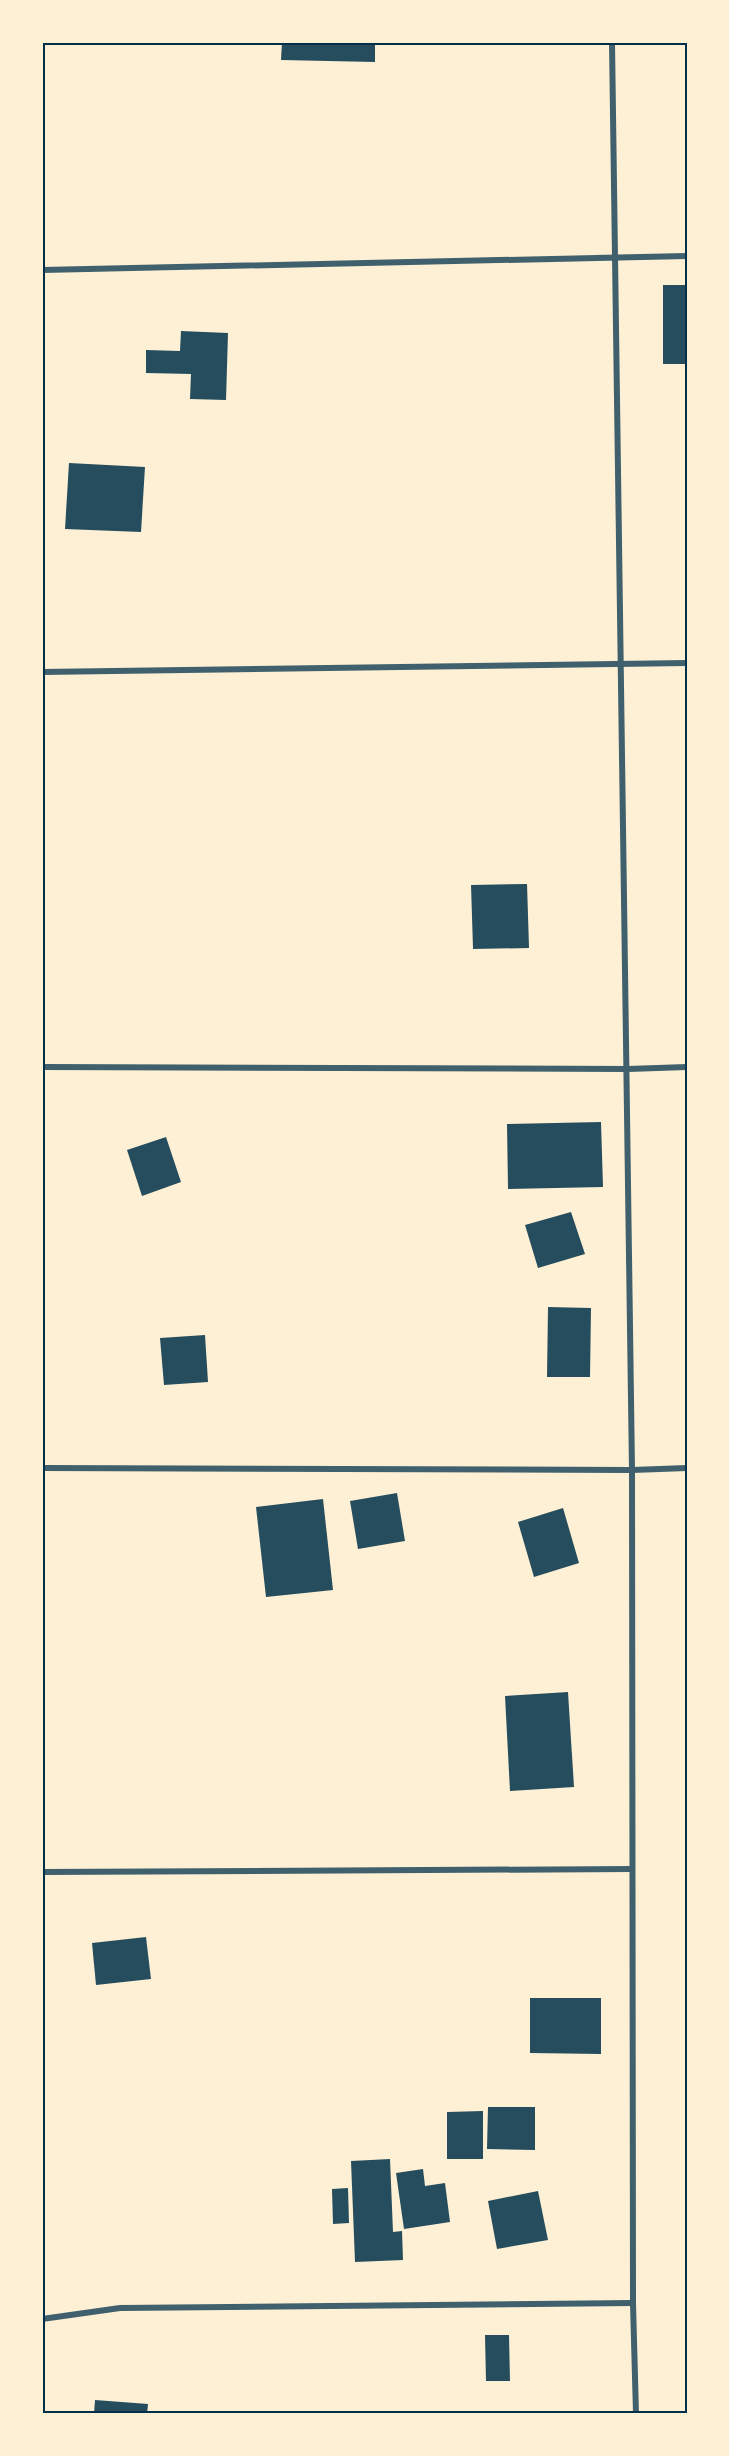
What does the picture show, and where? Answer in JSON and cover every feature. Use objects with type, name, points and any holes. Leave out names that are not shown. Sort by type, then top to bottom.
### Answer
[{"type":"street","points":[[612,42],[628,1069],[632,1470],[633,2303],[636,2414]]},
{"type":"street","points":[[42,270],[687,256]]},
{"type":"street","points":[[42,672],[687,663]]},
{"type":"street","points":[[42,1067],[628,1069],[687,1067]]},
{"type":"street","points":[[42,1468],[632,1470],[687,1468]]},
{"type":"street","points":[[42,1872],[632,1869]]},
{"type":"street","points":[[42,2319],[120,2308],[633,2303]]},
{"type":"building","points":[[282,42],[375,42],[375,62],[281,60]]},
{"type":"building","points":[[663,285],[687,285],[687,364],[663,364]]},
{"type":"building","points":[[181,331],[228,333],[226,400],[190,399],[191,374],[146,373],[146,350],[180,351]]},
{"type":"building","points":[[69,463],[145,467],[141,532],[65,529]]},
{"type":"building","points":[[527,884],[529,948],[473,949],[471,885]]},
{"type":"building","points":[[601,1122],[603,1187],[508,1189],[507,1124]]},
{"type":"building","points":[[166,1137],[181,1182],[142,1196],[127,1150]]},
{"type":"building","points":[[571,1212],[585,1254],[538,1268],[525,1225]]},
{"type":"building","points":[[548,1307],[591,1308],[590,1377],[547,1377]]},
{"type":"building","points":[[205,1335],[208,1382],[164,1385],[160,1338]]},
{"type":"building","points":[[397,1493],[405,1541],[358,1549],[350,1501]]},
{"type":"building","points":[[323,1499],[333,1590],[266,1597],[256,1507]]},
{"type":"building","points":[[563,1508],[579,1563],[534,1577],[518,1522]]},
{"type":"building","points":[[568,1692],[574,1787],[510,1791],[505,1696]]},
{"type":"building","points":[[146,1937],[151,1979],[96,1985],[92,1943]]},
{"type":"building","points":[[530,1998],[601,1998],[601,2054],[530,2053]]},
{"type":"building","points":[[488,2107],[535,2107],[535,2150],[487,2149]]},
{"type":"building","points":[[483,2111],[483,2159],[447,2159],[447,2112]]},
{"type":"building","points":[[390,2159],[393,2232],[402,2231],[403,2260],[355,2262],[351,2161]]},
{"type":"building","points":[[423,2169],[425,2186],[445,2183],[450,2222],[404,2229],[396,2173]]},
{"type":"building","points":[[348,2188],[349,2223],[333,2224],[332,2189]]},
{"type":"building","points":[[538,2191],[548,2240],[497,2249],[488,2201]]},
{"type":"building","points":[[485,2335],[509,2335],[510,2381],[486,2381]]},
{"type":"building","points":[[95,2400],[148,2404],[147,2414],[94,2414]]}]
